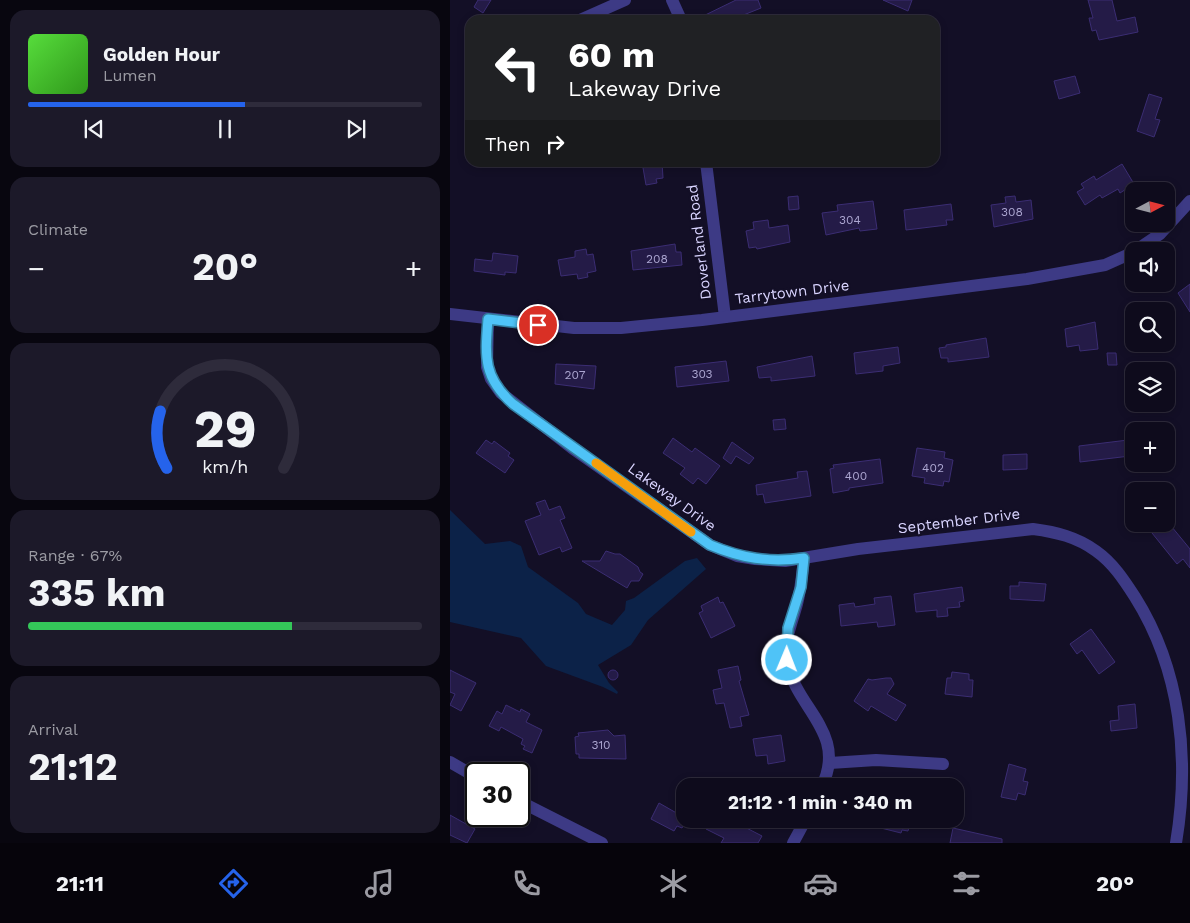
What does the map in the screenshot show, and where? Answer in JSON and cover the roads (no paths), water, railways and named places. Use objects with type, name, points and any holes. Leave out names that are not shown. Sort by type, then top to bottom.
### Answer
[{"type":"street","points":[[591,15],[625,0]]},
{"type":"street","points":[[672,0],[679,15]]},
{"type":"street","name":"Doverland Road","points":[[707,167],[725,317]]},
{"type":"street","name":"Tarrytown Drive","points":[[1147,242],[1165,229],[1190,201]]},
{"type":"street","name":"Tarrytown Drive","points":[[450,314],[587,329],[630,327],[1027,279],[1105,265],[1125,256]]},
{"type":"street","name":"Lakeway Drive","points":[[488,319],[488,367],[491,379],[501,393],[513,404],[710,545],[736,556],[755,559],[785,561],[804,558]]},
{"type":"street","name":"September Drive","points":[[804,558],[858,549],[1033,529],[1060,533],[1077,539],[1096,550],[1123,579],[1146,615],[1161,647],[1179,698],[1185,732],[1188,769],[1185,806],[1176,843]]},
{"type":"street","points":[[804,558],[801,587],[788,628],[787,660],[795,684],[824,731],[830,753],[830,763],[825,778]]},
{"type":"street","points":[[830,763],[876,760],[943,764]]},
{"type":"street","points":[[450,762],[465,771]]},
{"type":"street","points":[[530,807],[602,843]]},
{"type":"street","points":[[793,843],[801,828]]},
{"type":"water","points":[[450,510],[485,544],[510,541],[521,546],[528,567],[578,603],[586,614],[612,625],[625,610],[626,601],[634,598],[685,561],[697,558],[706,569],[648,620],[631,645],[598,665],[609,683],[618,692],[617,694],[546,666],[521,638],[450,622]]}]
